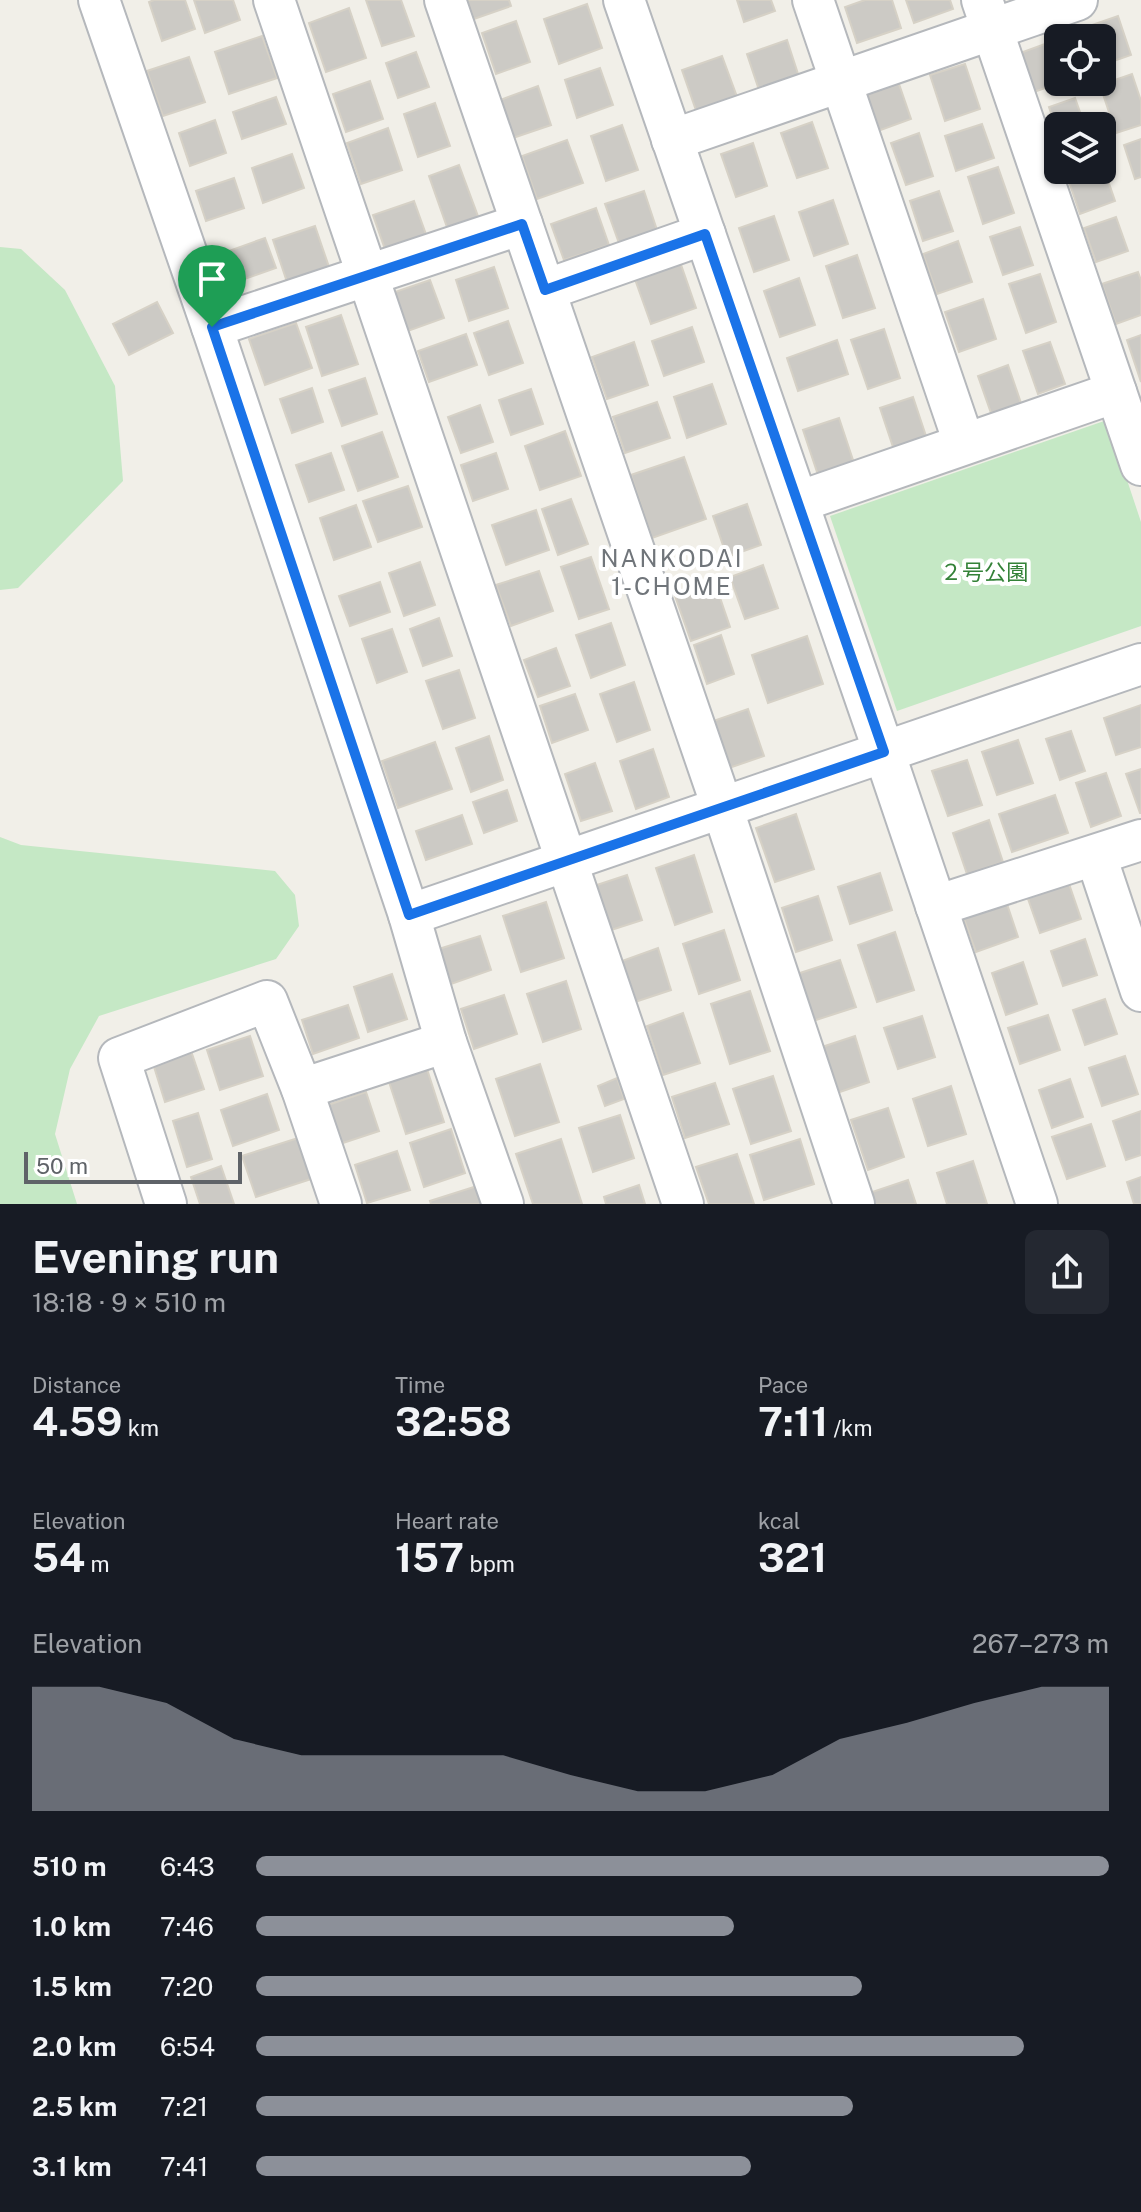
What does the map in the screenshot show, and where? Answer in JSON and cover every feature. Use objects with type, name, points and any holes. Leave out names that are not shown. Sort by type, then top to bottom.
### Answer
[{"type":"street","points":[[99,0],[212,327],[409,915],[446,1042],[503,1204]]},
{"type":"street","points":[[274,0],[683,1204]]},
{"type":"street","points":[[445,0],[854,1204]]},
{"type":"street","points":[[624,0],[1037,1204]]},
{"type":"street","points":[[813,0],[964,443]]},
{"type":"street","points":[[672,140],[841,81],[986,14],[1077,0]]},
{"type":"street","points":[[986,14],[1141,465]]},
{"type":"street","points":[[212,327],[522,224]]},
{"type":"street","points":[[545,290],[705,234]]},
{"type":"street","points":[[798,502],[1116,392]]},
{"type":"street","points":[[409,915],[1141,664]]},
{"type":"street","points":[[936,906],[1141,840]]},
{"type":"street","points":[[1096,856],[1141,991]]},
{"type":"street","points":[[166,1204],[119,1058],[267,1001],[302,1089],[341,1204]]},
{"type":"street","points":[[302,1089],[446,1042]]},
{"type":"green space","points":[[0,247],[21,249],[65,290],[115,386],[123,481],[18,588],[0,590]]},
{"type":"green space","name":"２号公園","points":[[1107,420],[1141,522],[1141,626],[897,711],[830,516]]},
{"type":"green space","points":[[0,837],[21,845],[275,871],[295,895],[299,926],[276,959],[99,1016],[70,1069],[55,1134],[77,1204],[0,1204]]},
{"type":"building","points":[[185,0],[195,29],[162,41],[149,2]]},
{"type":"building","points":[[194,0],[233,0],[240,20],[205,33]]},
{"type":"building","points":[[366,0],[401,0],[414,36],[382,46]]},
{"type":"building","points":[[467,0],[509,0],[511,6],[474,19]]},
{"type":"building","points":[[737,0],[771,0],[775,11],[744,22]]},
{"type":"building","points":[[865,0],[892,0],[901,28],[857,43],[845,7]]},
{"type":"building","points":[[906,0],[950,0],[953,9],[914,23]]},
{"type":"building","points":[[587,4],[602,48],[559,64],[544,19]]},
{"type":"building","points":[[349,8],[366,58],[326,72],[309,23]]},
{"type":"building","points":[[1118,16],[1131,55],[1116,60],[1116,24],[1095,24]]},
{"type":"building","points":[[516,21],[530,62],[496,74],[482,33]]},
{"type":"building","points":[[262,36],[277,78],[229,94],[215,52]]},
{"type":"building","points":[[787,40],[801,83],[761,96],[747,54]]},
{"type":"building","points":[[1044,44],[1044,88],[1034,92],[1020,53]]},
{"type":"building","points":[[416,52],[429,87],[398,98],[386,63]]},
{"type":"building","points":[[722,56],[740,105],[699,119],[682,70]]},
{"type":"building","points":[[189,57],[205,102],[163,116],[147,71]]},
{"type":"building","points":[[965,64],[980,109],[945,121],[930,75]]},
{"type":"building","points":[[600,68],[613,105],[577,118],[565,80]]},
{"type":"building","points":[[1132,74],[1141,101],[1141,125],[1116,133],[1116,112],[1109,112],[1104,96],[1116,96],[1116,80]]},
{"type":"building","points":[[370,81],[383,119],[346,132],[333,94]]},
{"type":"building","points":[[899,84],[911,119],[878,131],[866,95]]},
{"type":"building","points":[[538,86],[551,125],[513,138],[500,100]]},
{"type":"building","points":[[276,97],[286,124],[242,139],[233,112]]},
{"type":"building","points":[[1075,98],[1080,112],[1051,112],[1049,107]]},
{"type":"building","points":[[435,103],[450,146],[418,157],[404,114]]},
{"type":"building","points":[[215,120],[226,153],[190,166],[179,133]]},
{"type":"building","points":[[812,122],[828,168],[797,178],[781,133]]},
{"type":"building","points":[[982,124],[994,158],[956,171],[945,136]]},
{"type":"building","points":[[622,125],[638,170],[606,181],[591,136]]},
{"type":"building","points":[[388,128],[402,170],[361,184],[347,143]]},
{"type":"building","points":[[919,133],[933,176],[906,185],[891,143]]},
{"type":"building","points":[[1141,139],[1141,177],[1135,179],[1124,145]]},
{"type":"building","points":[[567,140],[583,183],[537,199],[522,156]]},
{"type":"building","points":[[753,143],[767,186],[736,197],[721,154]]},
{"type":"building","points":[[292,154],[304,188],[263,203],[252,168]]},
{"type":"building","points":[[459,165],[479,219],[448,230],[429,176]]},
{"type":"building","points":[[998,167],[1014,213],[983,224],[968,177]]},
{"type":"building","points":[[234,178],[244,208],[206,221],[196,191]]},
{"type":"building","points":[[1070,184],[1109,184],[1115,201],[1080,214]]},
{"type":"building","points":[[644,191],[658,233],[620,246],[605,204]]},
{"type":"building","points":[[939,191],[953,231],[923,241],[910,201]]},
{"type":"building","points":[[833,200],[848,244],[814,256],[799,212]]},
{"type":"building","points":[[414,201],[428,240],[387,255],[373,215]]},
{"type":"building","points":[[596,208],[609,245],[564,260],[551,224]]},
{"type":"building","points":[[774,216],[789,260],[754,272],[739,228]]},
{"type":"building","points":[[1116,217],[1128,251],[1096,262],[1084,228]]},
{"type":"building","points":[[315,226],[329,267],[287,282],[273,240]]},
{"type":"building","points":[[1020,227],[1033,265],[1003,275],[990,237]]},
{"type":"building","points":[[265,238],[276,268],[233,283],[223,253]]},
{"type":"building","points":[[958,241],[972,282],[937,294],[923,254]]},
{"type":"building","points":[[857,255],[875,308],[843,318],[826,266]]},
{"type":"building","points":[[678,256],[696,308],[651,324],[632,271]]},
{"type":"building","points":[[494,267],[508,308],[469,321],[456,280]]},
{"type":"building","points":[[1138,272],[1141,280],[1141,315],[1116,324],[1102,284]]},
{"type":"building","points":[[1040,274],[1056,322],[1026,333],[1009,284]]},
{"type":"building","points":[[799,278],[815,325],[780,337],[764,291]]},
{"type":"building","points":[[430,280],[444,318],[405,332],[392,293]]},
{"type":"building","points":[[983,299],[996,339],[959,352],[945,312]]},
{"type":"building","points":[[157,302],[173,333],[129,355],[113,324]]},
{"type":"building","points":[[341,315],[358,364],[322,376],[306,327]]},
{"type":"building","points":[[508,321],[523,363],[489,375],[474,333]]},
{"type":"building","points":[[296,323],[312,368],[265,385],[249,339]]},
{"type":"building","points":[[692,327],[704,362],[664,376],[652,341]]},
{"type":"building","points":[[884,329],[900,378],[868,389],[851,340]]},
{"type":"building","points":[[466,334],[477,365],[429,382],[418,351]]},
{"type":"building","points":[[1141,335],[1141,382],[1127,340]]},
{"type":"building","points":[[837,340],[848,374],[798,391],[787,358]]},
{"type":"building","points":[[634,342],[648,385],[607,399],[592,357]]},
{"type":"building","points":[[1050,342],[1065,384],[1038,394],[1023,351]]},
{"type":"building","points":[[1008,365],[1021,403],[991,413],[978,376]]},
{"type":"building","points":[[365,378],[377,414],[342,426],[329,390]]},
{"type":"building","points":[[712,384],[726,424],[687,438],[674,397]]},
{"type":"building","points":[[312,388],[323,422],[292,433],[280,399]]},
{"type":"building","points":[[531,389],[543,424],[511,435],[499,400]]},
{"type":"building","points":[[913,397],[927,439],[894,450],[880,408]]},
{"type":"building","points":[[657,402],[670,438],[625,453],[613,417]]},
{"type":"building","points":[[480,405],[493,442],[461,453],[448,417]]},
{"type":"building","points":[[839,418],[855,466],[819,478],[803,430]]},
{"type":"building","points":[[565,431],[581,476],[540,490],[525,446]]},
{"type":"building","points":[[382,432],[398,477],[358,491],[342,446]]},
{"type":"building","points":[[331,453],[344,490],[309,502],[296,465]]},
{"type":"building","points":[[496,453],[508,489],[473,501],[461,465]]},
{"type":"building","points":[[684,457],[706,519],[652,538],[631,475]]},
{"type":"building","points":[[408,486],[422,527],[378,542],[363,501]]},
{"type":"building","points":[[571,499],[588,544],[558,555],[542,509]]},
{"type":"building","points":[[747,504],[761,545],[727,557],[713,516]]},
{"type":"building","points":[[356,505],[371,547],[334,560],[320,518]]},
{"type":"building","points":[[536,510],[549,550],[506,565],[492,525]]},
{"type":"building","points":[[591,557],[609,609],[579,619],[561,567]]},
{"type":"building","points":[[420,562],[435,605],[404,616],[389,573]]},
{"type":"building","points":[[763,565],[778,608],[745,619],[730,577]]},
{"type":"building","points":[[539,571],[553,611],[511,626],[496,585]]},
{"type":"building","points":[[380,582],[390,612],[350,626],[339,596]]},
{"type":"building","points":[[715,583],[730,627],[691,641],[675,596]]},
{"type":"building","points":[[439,618],[452,656],[423,666],[410,629]]},
{"type":"building","points":[[611,623],[625,665],[591,678],[576,635]]},
{"type":"building","points":[[392,629],[407,672],[377,683],[362,639]]},
{"type":"building","points":[[721,635],[734,674],[707,684],[694,645]]},
{"type":"building","points":[[807,636],[823,684],[768,703],[752,655]]},
{"type":"building","points":[[556,648],[570,686],[538,697],[524,660]]},
{"type":"building","points":[[459,670],[475,718],[443,729],[426,681]]},
{"type":"building","points":[[634,682],[650,730],[617,742],[600,694]]},
{"type":"building","points":[[575,694],[588,730],[552,743],[540,706]]},
{"type":"building","points":[[1141,705],[1141,747],[1116,755],[1104,718]]},
{"type":"building","points":[[748,709],[764,756],[729,768],[713,721]]},
{"type":"building","points":[[1071,731],[1085,771],[1060,780],[1046,739]]},
{"type":"building","points":[[489,736],[503,780],[471,792],[456,748]]},
{"type":"building","points":[[1018,740],[1033,783],[997,795],[982,752]]},
{"type":"building","points":[[435,742],[452,789],[398,808],[382,761]]},
{"type":"building","points":[[653,749],[669,797],[636,809],[620,761]]},
{"type":"building","points":[[967,760],[982,805],[948,816],[932,771]]},
{"type":"building","points":[[595,763],[612,811],[581,821],[565,774]]},
{"type":"building","points":[[1141,769],[1141,813],[1140,813],[1126,774]]},
{"type":"building","points":[[1106,773],[1121,816],[1091,827],[1076,783]]},
{"type":"building","points":[[507,790],[517,821],[484,833],[473,802]]},
{"type":"building","points":[[1055,795],[1068,833],[1012,852],[999,814]]},
{"type":"building","points":[[796,814],[814,869],[775,882],[756,828]]},
{"type":"building","points":[[462,815],[472,844],[426,860],[416,831]]},
{"type":"building","points":[[989,820],[1003,862],[967,874],[953,833]]},
{"type":"building","points":[[694,855],[712,912],[675,925],[656,868]]},
{"type":"building","points":[[880,873],[892,910],[850,924],[838,887]]},
{"type":"building","points":[[627,875],[642,920],[605,932],[591,887]]},
{"type":"building","points":[[1067,878],[1081,919],[1040,933],[1026,893]]},
{"type":"building","points":[[818,896],[832,940],[796,952],[782,908]]},
{"type":"building","points":[[1006,901],[1018,937],[976,952],[963,916]]},
{"type":"building","points":[[546,902],[564,958],[521,972],[503,916]]},
{"type":"building","points":[[724,930],[740,980],[699,994],[683,944]]},
{"type":"building","points":[[895,932],[914,990],[877,1002],[858,945]]},
{"type":"building","points":[[480,936],[491,970],[451,984],[439,949]]},
{"type":"building","points":[[1085,939],[1097,975],[1063,986],[1051,951]]},
{"type":"building","points":[[658,948],[671,990],[632,1003],[619,962]]},
{"type":"building","points":[[840,960],[856,1007],[813,1021],[797,974]]},
{"type":"building","points":[[1023,962],[1037,1004],[1006,1015],[992,973]]},
{"type":"building","points":[[392,974],[407,1019],[368,1032],[354,987]]},
{"type":"building","points":[[566,981],[581,1029],[543,1042],[527,994]]},
{"type":"building","points":[[750,991],[770,1051],[730,1064],[711,1004]]},
{"type":"building","points":[[504,995],[517,1034],[474,1049],[461,1009]]},
{"type":"building","points":[[1105,999],[1117,1034],[1085,1045],[1073,1010]]},
{"type":"building","points":[[348,1005],[359,1038],[313,1054],[302,1020]]},
{"type":"building","points":[[683,1013],[700,1063],[663,1075],[647,1026]]},
{"type":"building","points":[[1048,1015],[1060,1050],[1020,1064],[1008,1028]]},
{"type":"building","points":[[922,1016],[935,1057],[898,1069],[884,1028]]},
{"type":"building","points":[[250,1036],[263,1076],[220,1090],[207,1050]]},
{"type":"building","points":[[855,1036],[869,1082],[834,1094],[819,1048]]},
{"type":"building","points":[[188,1042],[204,1089],[165,1102],[150,1054]]},
{"type":"building","points":[[1125,1056],[1138,1094],[1102,1106],[1089,1068]]},
{"type":"building","points":[[540,1064],[559,1122],[515,1136],[496,1079]]},
{"type":"building","points":[[427,1069],[444,1122],[406,1134],[389,1082]]},
{"type":"building","points":[[773,1076],[791,1131],[751,1144],[733,1089]]},
{"type":"building","points":[[617,1078],[624,1099],[605,1106],[598,1086]]},
{"type":"building","points":[[1070,1079],[1083,1117],[1052,1128],[1039,1090]]},
{"type":"building","points":[[715,1083],[729,1124],[685,1138],[672,1097]]},
{"type":"building","points":[[951,1086],[966,1134],[928,1146],[913,1099]]},
{"type":"building","points":[[366,1092],[379,1131],[337,1145],[325,1106]]},
{"type":"building","points":[[267,1094],[279,1130],[233,1146],[221,1110]]},
{"type":"building","points":[[888,1108],[904,1157],[868,1170],[851,1120]]},
{"type":"building","points":[[1141,1111],[1141,1155],[1126,1160],[1113,1121]]},
{"type":"building","points":[[198,1113],[212,1159],[187,1167],[173,1121]]},
{"type":"building","points":[[620,1115],[634,1158],[593,1172],[579,1128]]},
{"type":"building","points":[[1091,1124],[1105,1166],[1067,1179],[1052,1137]]},
{"type":"building","points":[[451,1129],[465,1173],[424,1187],[410,1143]]},
{"type":"building","points":[[298,1138],[311,1179],[256,1197],[242,1156]]},
{"type":"building","points":[[561,1139],[582,1204],[533,1204],[516,1154]]},
{"type":"building","points":[[800,1139],[814,1184],[764,1200],[750,1155]]},
{"type":"building","points":[[397,1151],[410,1190],[367,1203],[355,1165]]},
{"type":"building","points":[[737,1154],[754,1204],[709,1204],[696,1167]]},
{"type":"building","points":[[973,1161],[987,1204],[947,1204],[937,1173]]},
{"type":"building","points":[[221,1166],[234,1204],[200,1204],[191,1177]]},
{"type":"building","points":[[1141,1177],[1141,1204],[1134,1204],[1127,1182]]},
{"type":"building","points":[[908,1180],[916,1204],[873,1204],[869,1193]]},
{"type":"building","points":[[639,1185],[645,1204],[606,1204],[604,1197]]},
{"type":"building","points":[[477,1186],[483,1204],[431,1204],[430,1201]]},
{"type":"district","name":"NANKODAI 1-CHOME","points":[[672,573]]},
{"type":"route","points":[[522,224],[545,290],[705,234],[884,752],[409,915],[212,327],[522,224]]}]
